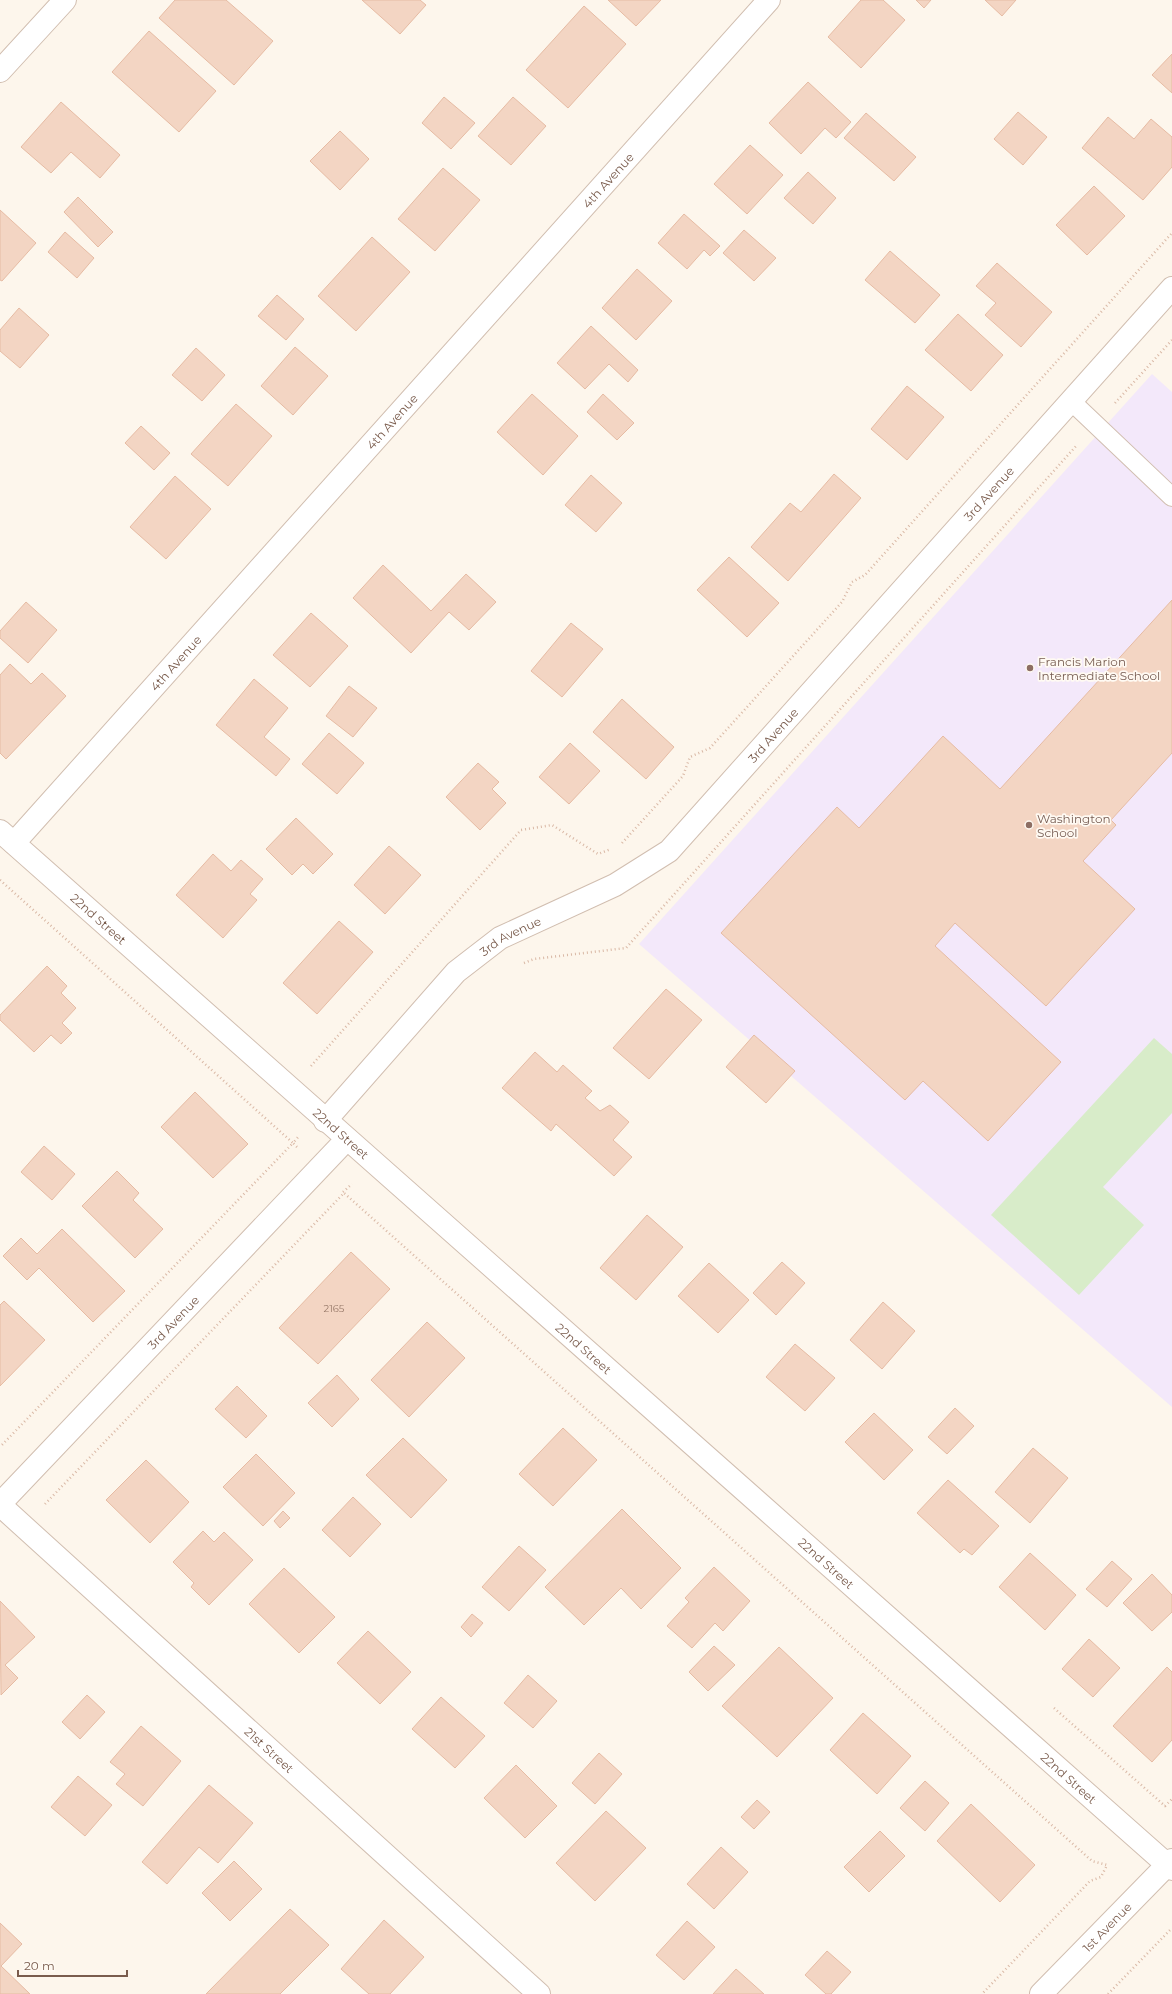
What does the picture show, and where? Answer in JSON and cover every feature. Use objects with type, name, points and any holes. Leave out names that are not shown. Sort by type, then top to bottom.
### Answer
[{"type":"street","points":[[0,71],[65,0]]},
{"type":"street","name":"4th Avenue","points":[[7,837],[769,0]]},
{"type":"street","name":"3rd Avenue","points":[[325,1120],[456,972],[500,938],[615,885],[670,851],[1172,288]]},
{"type":"street","name":"22nd Street","points":[[7,837],[325,1120],[1170,1865]]},
{"type":"street","name":"3rd Avenue","points":[[0,1505],[347,1139]]},
{"type":"street","name":"21st Street","points":[[0,1505],[539,1994]]},
{"type":"street","name":"1st Avenue","points":[[1041,1994],[1170,1865]]},
{"type":"lane","points":[[1071,401],[1172,497]]},
{"type":"path","points":[[308,1069],[521,830],[552,825],[598,854],[618,847],[683,776],[690,757],[710,748],[842,602],[852,582],[865,575],[1172,233]]},
{"type":"path","points":[[0,880],[301,1150]]},
{"type":"path","points":[[0,1447],[302,1133]]},
{"type":"path","points":[[24,1526],[344,1193],[1092,1861],[1107,1865],[1101,1877],[1090,1881],[982,1994]]},
{"type":"path","points":[[1054,1708],[1165,1806],[1172,1799]]},
{"type":"path","points":[[1108,1994],[1172,1928]]},
{"type":"shaded area","name":"Francis Marion Intermediate School","points":[[1152,374],[1172,392],[1172,1407],[639,944]]},
{"type":"green space","points":[[1154,1038],[1172,1054],[1172,1113],[1103,1187],[1144,1225],[1079,1295],[991,1215]]},
{"type":"building","points":[[175,0],[226,0],[273,41],[234,85],[159,18]]},
{"type":"building","points":[[362,0],[420,0],[426,5],[400,34]]},
{"type":"building","points":[[608,0],[661,0],[636,26]]},
{"type":"building","points":[[861,0],[883,0],[905,20],[861,68],[828,37]]},
{"type":"building","points":[[916,0],[931,0],[924,8]]},
{"type":"building","points":[[985,0],[1016,0],[1002,16]]},
{"type":"building","points":[[584,6],[626,44],[568,108],[526,70]]},
{"type":"building","points":[[149,31],[216,91],[179,132],[112,72]]},
{"type":"building","points":[[1172,54],[1172,93],[1152,75]]},
{"type":"building","points":[[808,82],[851,122],[836,138],[825,128],[801,154],[769,123]]},
{"type":"building","points":[[444,97],[475,123],[451,149],[422,123]]},
{"type":"building","points":[[513,97],[546,126],[511,165],[478,136]]},
{"type":"building","points":[[61,102],[120,155],[100,178],[71,152],[51,173],[21,147]]},
{"type":"building","points":[[1018,112],[1047,137],[1023,165],[994,139]]},
{"type":"building","points":[[866,113],[916,157],[894,181],[844,138]]},
{"type":"building","points":[[1108,117],[1134,139],[1151,119],[1172,137],[1172,167],[1143,200],[1082,148]]},
{"type":"building","points":[[340,131],[369,159],[340,190],[310,161]]},
{"type":"building","points":[[750,145],[783,175],[747,214],[714,184]]},
{"type":"building","points":[[443,168],[480,200],[435,251],[398,219]]},
{"type":"building","points":[[808,172],[836,198],[813,224],[784,198]]},
{"type":"building","points":[[1094,186],[1125,216],[1087,255],[1056,225]]},
{"type":"building","points":[[78,197],[113,232],[98,247],[64,212]]},
{"type":"building","points":[[0,210],[36,243],[2,281],[0,280]]},
{"type":"building","points":[[684,214],[720,246],[710,256],[704,250],[687,269],[658,243]]},
{"type":"building","points":[[744,230],[776,258],[754,281],[723,253]]},
{"type":"building","points":[[65,232],[94,258],[77,278],[48,252]]},
{"type":"building","points":[[372,237],[410,272],[356,331],[318,296]]},
{"type":"building","points":[[890,251],[940,295],[915,323],[865,280]]},
{"type":"building","points":[[997,263],[1052,312],[1021,347],[985,315],[996,303],[976,286]]},
{"type":"building","points":[[637,269],[672,301],[636,340],[602,308]]},
{"type":"building","points":[[277,295],[304,319],[286,340],[258,316]]},
{"type":"building","points":[[19,308],[49,335],[20,368],[0,351],[0,330]]},
{"type":"building","points":[[958,314],[1003,355],[971,391],[925,350]]},
{"type":"building","points":[[591,326],[638,370],[628,382],[609,364],[585,389],[557,363]]},
{"type":"building","points":[[295,347],[328,376],[293,415],[261,386]]},
{"type":"building","points":[[196,348],[225,375],[202,401],[172,375]]},
{"type":"building","points":[[907,386],[944,417],[907,460],[871,429]]},
{"type":"building","points":[[532,394],[578,436],[543,475],[497,432]]},
{"type":"building","points":[[603,394],[634,423],[617,440],[587,412]]},
{"type":"building","points":[[236,404],[272,436],[228,486],[191,454]]},
{"type":"building","points":[[141,426],[170,453],[154,470],[125,443]]},
{"type":"building","points":[[834,474],[861,498],[788,581],[751,547],[790,503],[801,512]]},
{"type":"building","points":[[591,475],[622,503],[596,532],[565,505]]},
{"type":"building","points":[[175,476],[211,509],[166,559],[130,527]]},
{"type":"building","points":[[729,557],[779,603],[747,637],[697,590]]},
{"type":"building","points":[[383,565],[431,611],[466,574],[496,602],[469,630],[449,612],[411,653],[353,598]]},
{"type":"building","name":"Washington School","points":[[1172,600],[1172,753],[1111,820],[1116,825],[1083,861],[1135,909],[1046,1006],[955,923],[935,946],[1061,1062],[988,1141],[923,1081],[905,1100],[721,933],[837,807],[859,828],[943,736],[1000,789]]},
{"type":"building","points":[[26,602],[57,630],[28,663],[0,638],[0,631]]},
{"type":"building","points":[[311,613],[348,646],[310,687],[273,655]]},
{"type":"building","points":[[571,623],[603,649],[562,697],[531,671]]},
{"type":"building","points":[[10,664],[31,684],[42,673],[66,696],[6,759],[0,753],[0,675]]},
{"type":"building","points":[[254,679],[288,708],[264,737],[290,759],[276,776],[216,725]]},
{"type":"building","points":[[349,686],[377,708],[353,737],[326,716]]},
{"type":"building","points":[[622,699],[674,747],[646,779],[593,732]]},
{"type":"building","points":[[329,733],[364,763],[337,794],[302,764]]},
{"type":"building","points":[[570,743],[600,771],[569,804],[539,777]]},
{"type":"building","points":[[478,763],[499,782],[492,789],[506,803],[480,830],[446,797]]},
{"type":"building","points":[[296,818],[333,854],[313,874],[303,864],[292,875],[266,849]]},
{"type":"building","points":[[389,846],[421,875],[385,914],[354,885]]},
{"type":"building","points":[[213,854],[231,871],[241,860],[263,879],[250,894],[257,900],[223,938],[176,895]]},
{"type":"building","points":[[339,921],[373,952],[317,1014],[283,983]]},
{"type":"building","points":[[47,966],[67,986],[61,993],[76,1008],[62,1023],[72,1033],[61,1044],[51,1035],[34,1052],[0,1020],[0,1015]]},
{"type":"building","points":[[666,989],[702,1020],[649,1079],[613,1048]]},
{"type":"building","points":[[754,1035],[795,1071],[766,1103],[726,1067]]},
{"type":"building","points":[[535,1052],[557,1072],[563,1065],[592,1091],[585,1098],[600,1111],[610,1105],[629,1122],[613,1140],[632,1157],[614,1176],[556,1124],[551,1131],[502,1088]]},
{"type":"building","points":[[195,1092],[248,1144],[213,1178],[161,1127]]},
{"type":"building","points":[[44,1146],[75,1174],[52,1200],[21,1172]]},
{"type":"building","points":[[117,1171],[139,1193],[133,1200],[163,1229],[135,1258],[82,1206]]},
{"type":"building","points":[[647,1215],[683,1247],[636,1300],[600,1268]]},
{"type":"building","points":[[62,1229],[125,1291],[93,1322],[39,1268],[27,1280],[3,1256],[21,1238],[37,1254]]},
{"type":"building","points":[[351,1252],[390,1289],[318,1364],[279,1328]]},
{"type":"building","points":[[782,1262],[805,1283],[776,1315],[753,1293]]},
{"type":"building","points":[[709,1263],[749,1300],[718,1333],[678,1296]]},
{"type":"building","points":[[4,1301],[45,1340],[0,1386],[0,1305]]},
{"type":"building","points":[[883,1302],[915,1331],[882,1369],[850,1340]]},
{"type":"building","points":[[427,1322],[465,1358],[409,1417],[371,1380]]},
{"type":"building","points":[[795,1344],[835,1378],[805,1411],[766,1377]]},
{"type":"building","points":[[337,1375],[359,1399],[332,1427],[308,1403]]},
{"type":"building","points":[[237,1386],[267,1416],[246,1438],[215,1409]]},
{"type":"building","points":[[955,1408],[974,1426],[947,1454],[928,1437]]},
{"type":"building","points":[[874,1413],[913,1450],[884,1480],[845,1442]]},
{"type":"building","points":[[563,1428],[597,1460],[553,1506],[519,1474]]},
{"type":"building","points":[[403,1438],[447,1480],[411,1518],[366,1475]]},
{"type":"building","points":[[1033,1448],[1068,1478],[1030,1523],[995,1492]]},
{"type":"building","points":[[256,1454],[295,1493],[263,1526],[223,1487]]},
{"type":"building","points":[[146,1460],[189,1502],[150,1543],[106,1500]]},
{"type":"building","points":[[948,1480],[999,1526],[972,1555],[964,1549],[960,1553],[917,1513]]},
{"type":"building","points":[[353,1497],[381,1524],[350,1557],[322,1530]]},
{"type":"building","points":[[622,1509],[681,1568],[641,1609],[621,1588],[584,1625],[545,1587]]},
{"type":"building","points":[[283,1511],[290,1518],[280,1528],[274,1521]]},
{"type":"building","points":[[203,1531],[214,1542],[224,1532],[253,1560],[209,1605],[191,1587],[194,1583],[173,1562]]},
{"type":"building","points":[[519,1546],[546,1570],[509,1611],[482,1587]]},
{"type":"building","points":[[1030,1553],[1076,1595],[1045,1630],[999,1587]]},
{"type":"building","points":[[1112,1561],[1132,1579],[1107,1607],[1086,1589]]},
{"type":"building","points":[[714,1567],[750,1601],[723,1631],[715,1623],[692,1648],[667,1626],[689,1602],[685,1598]]},
{"type":"building","points":[[284,1568],[335,1617],[299,1653],[249,1604]]},
{"type":"building","points":[[1152,1574],[1172,1595],[1172,1612],[1152,1631],[1123,1603]]},
{"type":"building","points":[[0,1601],[35,1637],[5,1665],[18,1678],[1,1695]]},
{"type":"building","points":[[472,1614],[483,1623],[471,1637],[461,1627]]},
{"type":"building","points":[[368,1631],[411,1672],[380,1704],[337,1663]]},
{"type":"building","points":[[1089,1639],[1120,1668],[1093,1697],[1062,1669]]},
{"type":"building","points":[[714,1646],[735,1665],[708,1691],[689,1672]]},
{"type":"building","points":[[779,1647],[833,1698],[777,1757],[722,1706]]},
{"type":"building","points":[[1167,1667],[1172,1672],[1172,1740],[1152,1762],[1113,1726]]},
{"type":"building","points":[[528,1675],[557,1701],[533,1728],[504,1703]]},
{"type":"building","points":[[87,1695],[105,1712],[80,1739],[62,1722]]},
{"type":"building","points":[[441,1697],[485,1736],[455,1768],[412,1729]]},
{"type":"building","points":[[863,1713],[911,1756],[877,1794],[830,1750]]},
{"type":"building","points":[[141,1726],[181,1761],[143,1806],[116,1784],[125,1774],[110,1762]]},
{"type":"building","points":[[599,1753],[622,1774],[595,1804],[572,1783]]},
{"type":"building","points":[[516,1765],[557,1806],[525,1838],[484,1798]]},
{"type":"building","points":[[78,1776],[112,1805],[85,1836],[51,1807]]},
{"type":"building","points":[[925,1781],[949,1803],[925,1831],[900,1808]]},
{"type":"building","points":[[209,1785],[253,1823],[218,1863],[199,1847],[167,1884],[142,1862]]},
{"type":"building","points":[[757,1800],[770,1812],[754,1829],[741,1817]]},
{"type":"building","points":[[971,1804],[1035,1865],[1000,1902],[937,1841]]},
{"type":"building","points":[[606,1811],[646,1848],[595,1901],[556,1863]]},
{"type":"building","points":[[880,1831],[905,1856],[869,1892],[844,1867]]},
{"type":"building","points":[[721,1847],[748,1872],[714,1909],[687,1884]]},
{"type":"building","points":[[234,1861],[262,1889],[230,1921],[202,1893]]},
{"type":"building","points":[[290,1909],[329,1945],[280,1994],[206,1994]]},
{"type":"building","points":[[384,1920],[424,1957],[390,1994],[369,1994],[341,1969]]},
{"type":"building","points":[[687,1921],[715,1947],[684,1980],[656,1955]]},
{"type":"building","points":[[0,1923],[22,1944],[1,1966],[30,1994],[0,1994]]},
{"type":"building","points":[[827,1951],[851,1972],[831,1994],[826,1994],[805,1975]]},
{"type":"building","points":[[736,1969],[764,1994],[713,1994]]},
{"type":"place","name":"Francis Marion Intermediate School","points":[[1030,668]]},
{"type":"place","name":"Washington School","points":[[1029,825]]}]
